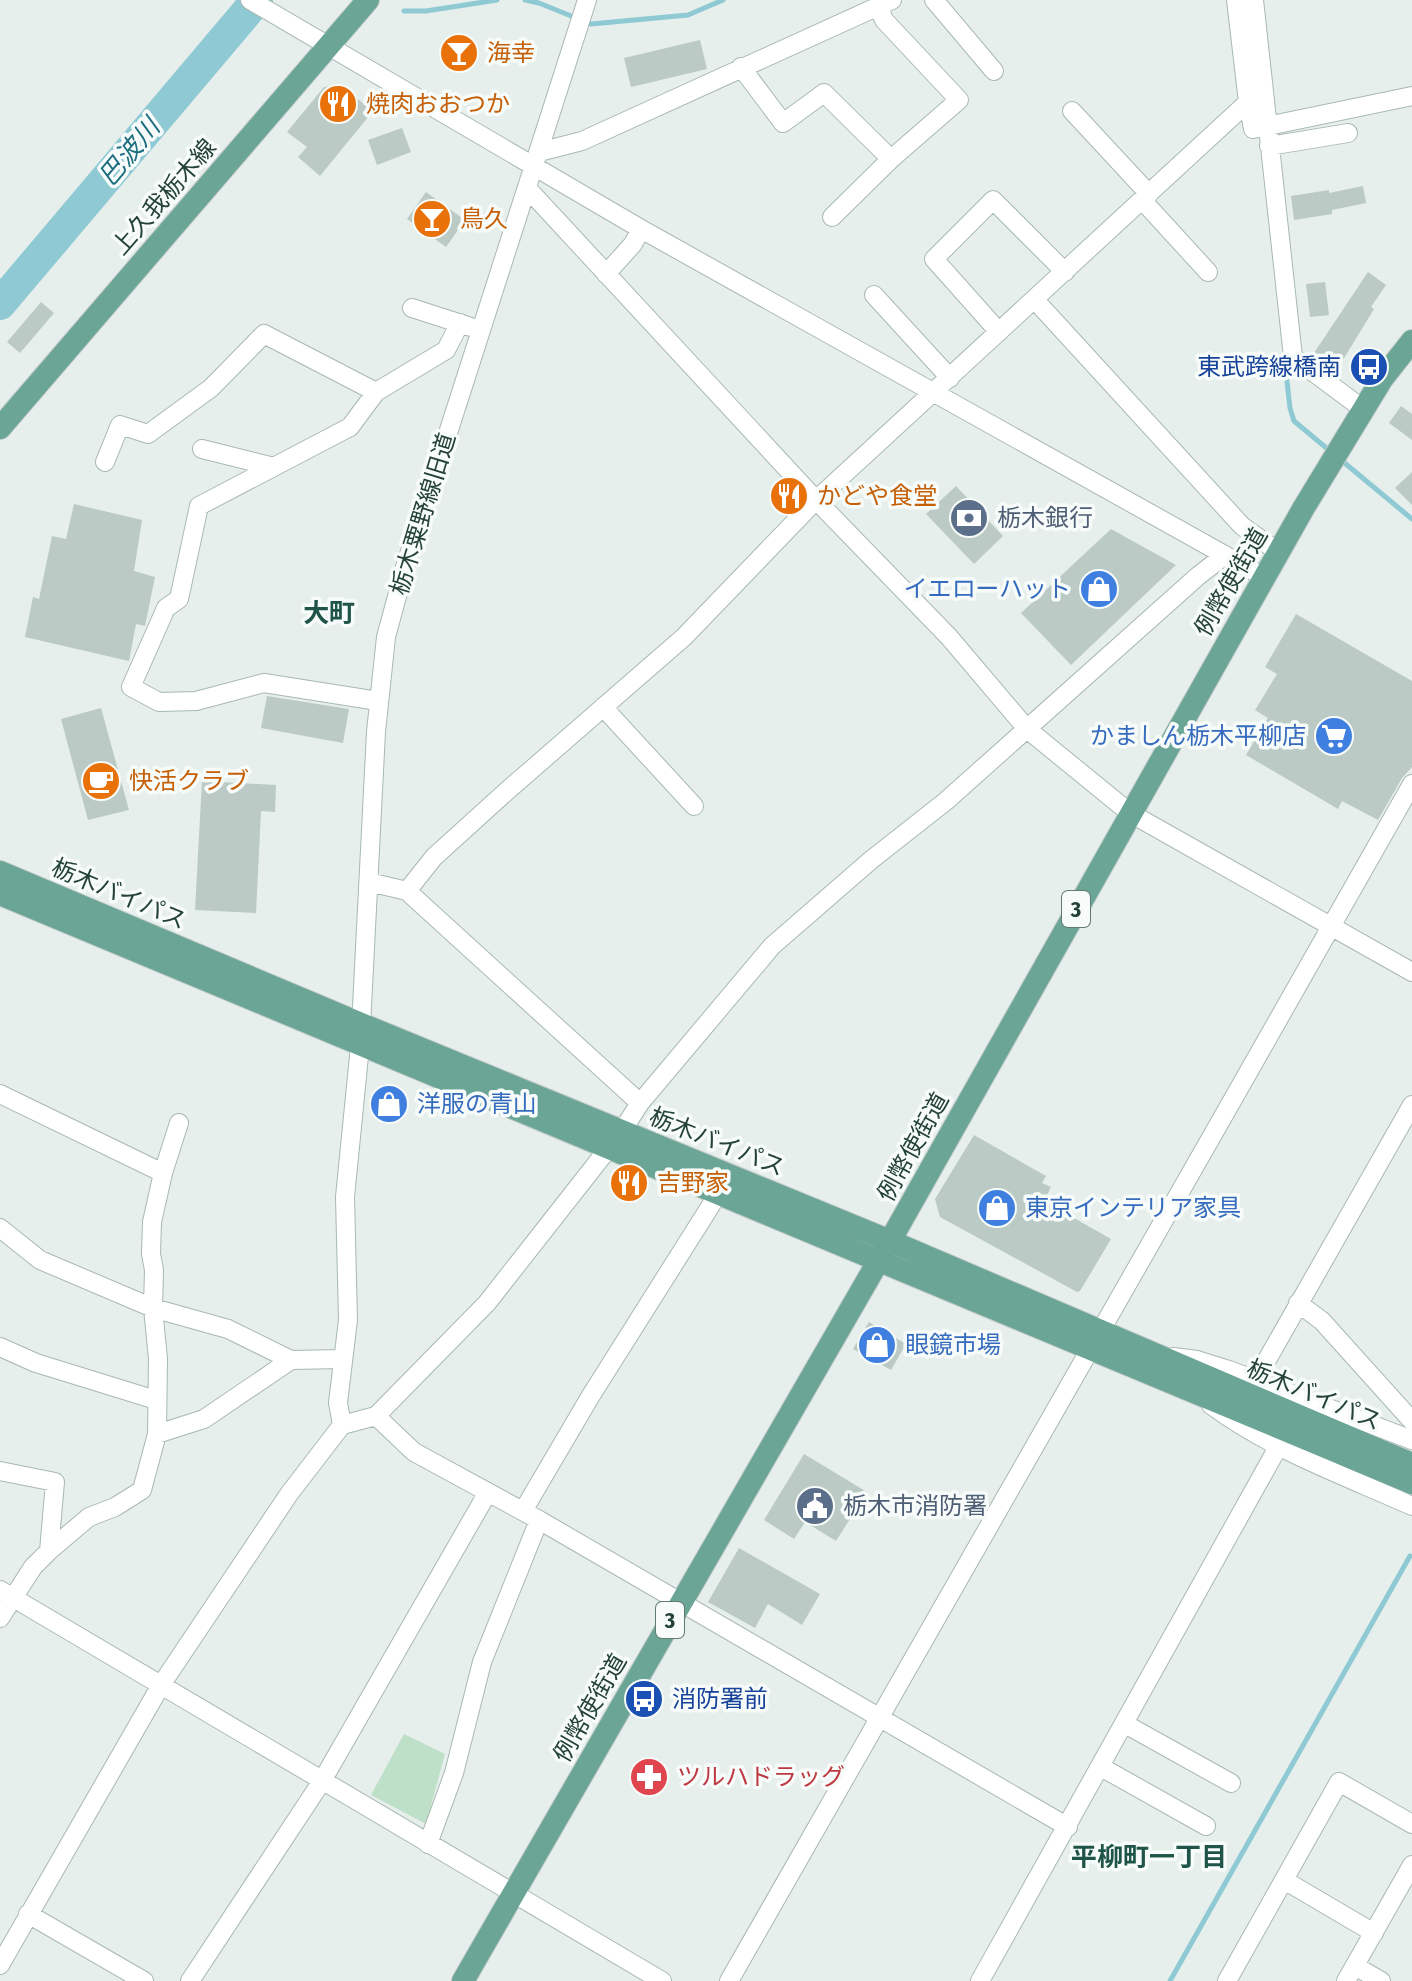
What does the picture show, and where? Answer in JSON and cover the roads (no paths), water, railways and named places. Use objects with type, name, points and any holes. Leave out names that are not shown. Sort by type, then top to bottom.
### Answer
[{"type":"main road","name":"上久我栃木線","points":[[0,428],[368,0]]},
{"type":"main road","name":"例幣使街道","points":[[463,1981],[884,1251],[1278,552],[1382,379],[1412,341]]},
{"type":"main road","name":"栃木バイパス","points":[[0,872],[360,1035]]},
{"type":"main road","name":"栃木バイパス","points":[[0,894],[360,1035],[884,1251],[1094,1339],[1283,1439],[1412,1483]]},
{"type":"main road","name":"栃木バイパス","points":[[615,1140],[718,1194],[884,1251]]},
{"type":"main road","name":"栃木バイパス","points":[[1094,1339],[1153,1354],[1250,1387],[1412,1464]]},
{"type":"street","points":[[250,0],[536,159],[641,229],[1264,577]]},
{"type":"street","points":[[934,0],[994,71]]},
{"type":"street","points":[[1236,0],[1252,95]]},
{"type":"street","points":[[1254,0],[1253,129],[1412,96]]},
{"type":"street","points":[[536,159],[885,3],[884,20],[959,100],[891,159],[832,217]]},
{"type":"street","name":"栃木粟野線旧道","points":[[342,1425],[338,1403],[348,1320],[345,1197],[360,1035],[378,701],[386,637],[405,567],[582,14]]},
{"type":"street","points":[[741,67],[783,123],[824,93],[891,159]]},
{"type":"street","points":[[407,891],[434,857],[684,637],[816,500],[1146,197],[1252,95]]},
{"type":"street","points":[[1072,111],[1208,272]]},
{"type":"street","points":[[1267,127],[1293,357],[1363,409]]},
{"type":"street","points":[[1269,146],[1348,133]]},
{"type":"street","points":[[527,188],[816,500],[949,637],[1027,729],[1130,813],[1412,972]]},
{"type":"street","points":[[999,332],[934,259],[993,200],[1065,272]]},
{"type":"street","points":[[606,274],[633,244],[641,229]]},
{"type":"street","points":[[874,295],[950,378]]},
{"type":"street","points":[[1035,300],[1242,526],[1278,552]]},
{"type":"street","points":[[412,308],[481,330]]},
{"type":"street","points":[[378,701],[264,683],[196,701],[159,702],[131,687],[166,608],[179,599],[199,506],[350,427],[376,392],[446,350],[460,323]]},
{"type":"street","points":[[105,462],[120,425],[148,434],[211,388],[264,334],[376,392]]},
{"type":"street","points":[[202,449],[274,467]]},
{"type":"street","points":[[0,1965],[161,1685],[237,1568],[342,1425],[376,1416],[487,1303],[615,1140],[640,1103],[772,946],[871,860],[946,801],[1225,555]]},
{"type":"street","points":[[603,707],[694,806]]},
{"type":"street","points":[[729,1981],[1412,784]]},
{"type":"street","points":[[369,882],[407,891],[640,1103]]},
{"type":"street","points":[[0,1094],[163,1173]]},
{"type":"street","points":[[1412,1105],[1250,1387],[1412,1440]]},
{"type":"street","points":[[0,1618],[7,1593],[49,1551],[89,1517],[115,1507],[142,1490],[157,1434],[158,1359],[153,1308],[152,1222],[179,1123]]},
{"type":"street","points":[[428,1844],[454,1773],[482,1662],[531,1516],[590,1397],[718,1194]]},
{"type":"street","points":[[0,1228],[40,1260],[153,1308],[228,1329],[291,1360],[343,1359]]},
{"type":"street","points":[[1298,1303],[1329,1328],[1412,1421]]},
{"type":"street","points":[[0,1347],[36,1363],[156,1400]]},
{"type":"street","points":[[157,1434],[204,1419],[291,1360]]},
{"type":"street","points":[[376,1416],[414,1452],[531,1516],[1068,1827]]},
{"type":"street","points":[[980,1981],[1283,1439],[1363,1484],[1412,1506]]},
{"type":"street","points":[[0,1471],[55,1482],[49,1551]]},
{"type":"street","points":[[190,1981],[322,1781],[488,1492]]},
{"type":"street","points":[[7,1593],[662,1981]]},
{"type":"street","points":[[1125,1724],[1231,1783]]},
{"type":"street","points":[[1101,1767],[1206,1826]]},
{"type":"street","points":[[1231,1980],[1339,1782],[1412,1824]]},
{"type":"street","points":[[1381,1981],[1350,1974],[1412,1865]]},
{"type":"street","points":[[1284,1880],[1374,1933]]},
{"type":"street","points":[[28,1914],[144,1981]]},
{"type":"waterway","name":"巴波川","points":[[0,304],[257,0]]},
{"type":"waterway","points":[[404,11],[426,11],[497,0]]},
{"type":"waterway","points":[[525,0],[591,24],[688,15],[723,0]]},
{"type":"waterway","points":[[1284,355],[1294,421],[1330,451]]},
{"type":"waterway","points":[[1341,460],[1412,519]]},
{"type":"waterway","points":[[1170,1981],[1410,1556]]},
{"type":"place","name":"海幸","points":[[459,53]]},
{"type":"place","name":"焼肉おおつか","points":[[338,104]]},
{"type":"place","name":"鳥久","points":[[432,219]]},
{"type":"place","name":"東武跨線橋南","points":[[1369,367]]},
{"type":"place","name":"かどや食堂","points":[[789,496]]},
{"type":"place","name":"栃木銀行","points":[[969,518]]},
{"type":"place","name":"イエローハット","points":[[1099,589]]},
{"type":"place","name":"かましん栃木平柳店","points":[[1334,736]]},
{"type":"place","name":"快活クラブ","points":[[101,781]]},
{"type":"place","name":"洋服の青山","points":[[389,1104]]},
{"type":"place","name":"吉野家","points":[[629,1183]]},
{"type":"place","name":"東京インテリア家具","points":[[997,1208]]},
{"type":"place","name":"眼鏡市場","points":[[877,1345]]},
{"type":"place","name":"栃木市消防署","points":[[815,1506]]},
{"type":"place","name":"消防署前","points":[[644,1699]]},
{"type":"place","name":"ツルハドラッグ","points":[[649,1777]]},
{"type":"district","name":"大町","points":[[329,613]]},
{"type":"district","name":"平柳町一丁目","points":[[1149,1857]]}]
